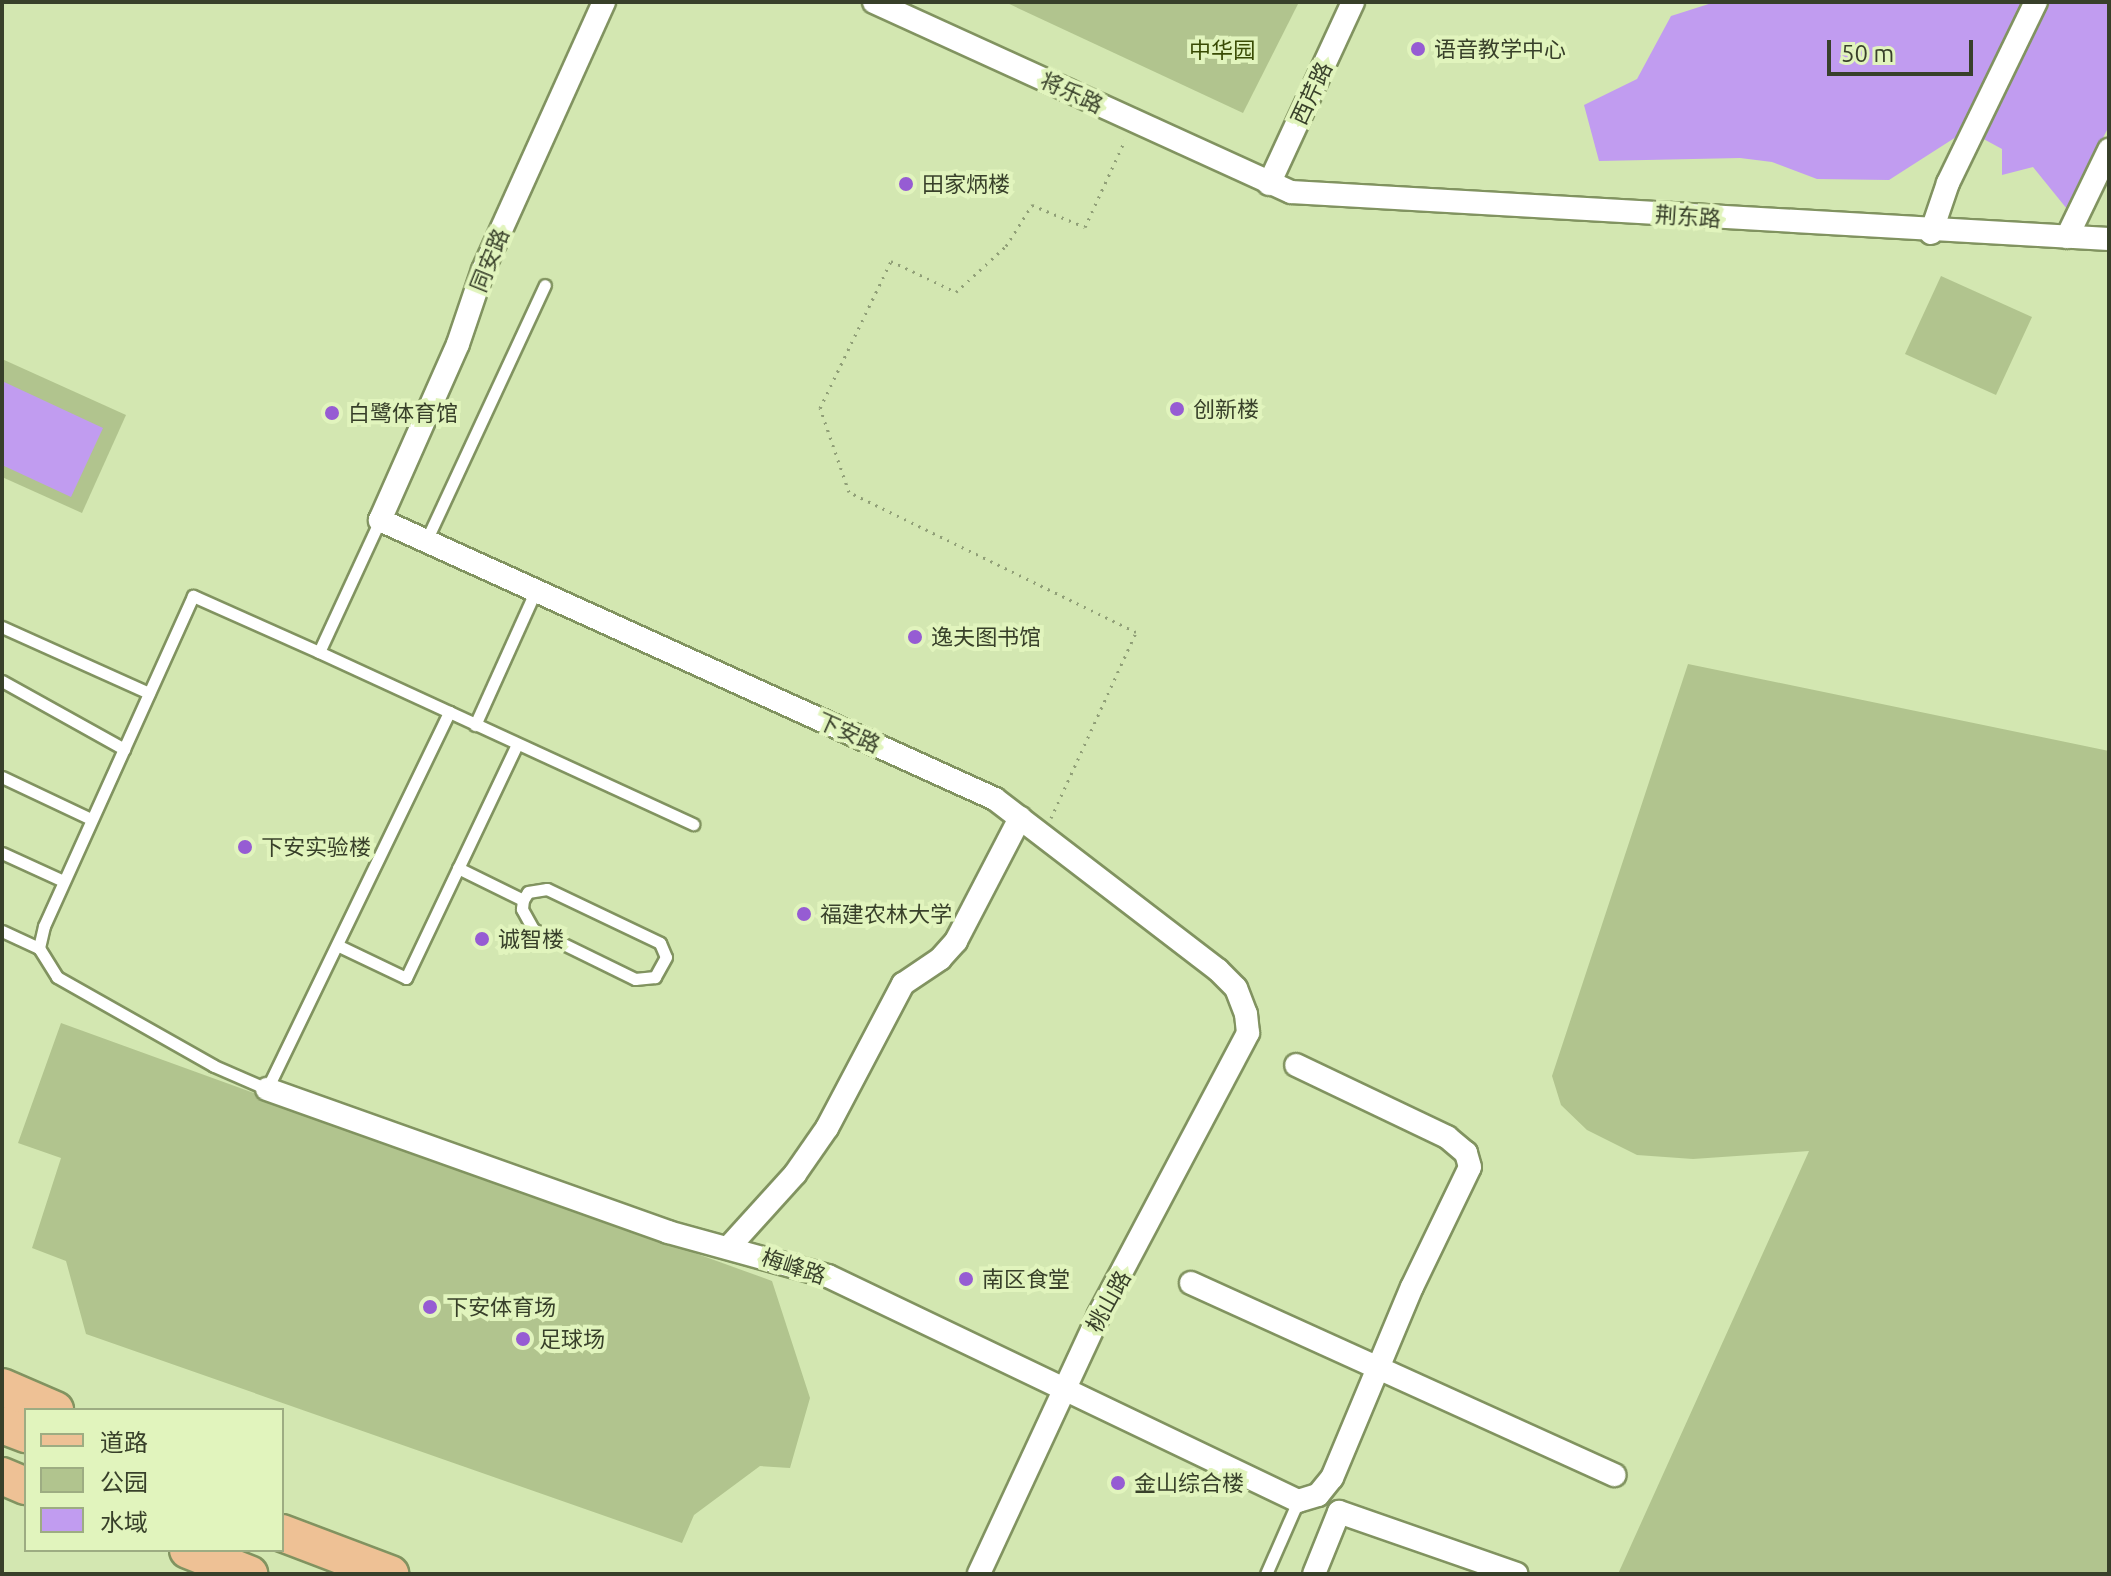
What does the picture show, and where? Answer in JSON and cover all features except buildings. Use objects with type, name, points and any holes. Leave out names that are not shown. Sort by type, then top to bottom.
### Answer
[{"type":"main road","points":[[2,1387],[50,1408]]},
{"type":"main road","points":[[2,1425],[24,1433]]},
{"type":"main road","points":[[2,1476],[24,1485]]},
{"type":"main road","points":[[284,1534],[390,1574]]},
{"type":"main road","points":[[193,1552],[249,1574]]},
{"type":"street","name":"同安路","points":[[380,520],[458,344],[483,270],[604,2]]},
{"type":"street","name":"将乐路","points":[[874,2],[1269,184]]},
{"type":"street","name":"西芹路","points":[[1269,184],[1353,2]]},
{"type":"street","points":[[1931,233],[1948,183],[2036,2]]},
{"type":"street","points":[[2067,237],[2109,150]]},
{"type":"street","name":"荆东路","points":[[1269,184],[1291,192],[1931,233],[2109,239]]},
{"type":"street","name":"下安路","points":[[380,520],[995,799],[1229,979],[1246,1014],[1248,1033]]},
{"type":"street","points":[[728,1248],[812,1151],[850,1091],[903,984],[956,941],[1020,818]]},
{"type":"street","name":"桃山路","points":[[979,1574],[1062,1391],[1248,1033]]},
{"type":"street","points":[[1296,1065],[1447,1137],[1469,1161],[1466,1182],[1425,1258],[1332,1478],[1318,1495],[1298,1501]]},
{"type":"street","name":"梅峰路","points":[[267,1089],[668,1232],[828,1276],[1062,1391],[1298,1501]]},
{"type":"street","points":[[1191,1283],[1615,1475]]},
{"type":"street","points":[[1314,1574],[1339,1512],[1517,1574]]},
{"type":"lane","points":[[426,541],[545,285]]},
{"type":"lane","points":[[319,652],[380,520]]},
{"type":"lane","points":[[475,725],[536,590]]},
{"type":"lane","points":[[39,948],[61,880],[193,596],[693,824]]},
{"type":"lane","points":[[2,627],[149,693]]},
{"type":"lane","points":[[2,681],[124,749]]},
{"type":"lane","points":[[2,931],[39,948],[57,977],[99,1005],[168,1044],[267,1089],[317,981],[339,946],[449,712]]},
{"type":"lane","points":[[339,946],[406,978],[517,744]]},
{"type":"lane","points":[[2,777],[91,819]]},
{"type":"lane","points":[[2,853],[61,880]]},
{"type":"lane","points":[[458,868],[523,900]]},
{"type":"lane","points":[[537,889],[559,893],[652,937],[666,957],[655,977],[635,979],[543,937],[527,921],[523,900],[537,889]]},
{"type":"lane","points":[[1266,1574],[1298,1501]]},
{"type":"path","points":[[1043,836],[1136,632],[849,492],[820,408],[891,261],[956,292],[1006,246],[1032,205],[1085,227],[1134,121]]},
{"type":"green space","name":"中华园","points":[[1005,2],[1299,2],[1243,113]]},
{"type":"green space","points":[[1941,276],[2032,317],[1996,395],[1905,354]]},
{"type":"green space","points":[[2,359],[126,415],[82,513],[2,477]]},
{"type":"green space","points":[[1688,664],[2109,751],[2109,1574],[1618,1574],[1809,1151],[1693,1159],[1637,1155],[1587,1130],[1561,1105],[1552,1076]]},
{"type":"green space","name":"下安体育场","points":[[61,1023],[772,1281],[810,1398],[790,1468],[760,1466],[694,1515],[682,1543],[86,1334],[66,1261],[32,1248],[61,1158],[18,1143]]},
{"type":"water","points":[[1715,2],[2109,2],[2109,126],[2067,209],[2033,167],[2002,175],[2002,149],[1967,130],[1889,180],[1817,179],[1772,162],[1740,158],[1599,161],[1584,105],[1637,79],[1671,16]]},
{"type":"water","points":[[2,381],[103,428],[71,497],[2,465]]},
{"type":"place","name":"语音教学中心","points":[[1418,49]]},
{"type":"place","name":"田家炳楼","points":[[906,184]]},
{"type":"place","name":"创新楼","points":[[1177,409]]},
{"type":"place","name":"白鹭体育馆","points":[[332,413]]},
{"type":"place","name":"逸夫图书馆","points":[[915,637]]},
{"type":"place","name":"下安实验楼","points":[[245,847]]},
{"type":"place","name":"福建农林大学","points":[[804,914]]},
{"type":"place","name":"诚智楼","points":[[482,939]]},
{"type":"place","name":"南区食堂","points":[[966,1279]]},
{"type":"place","name":"下安体育场","points":[[430,1307]]},
{"type":"place","name":"足球场","points":[[523,1339]]},
{"type":"place","name":"金山综合楼","points":[[1118,1483]]}]
